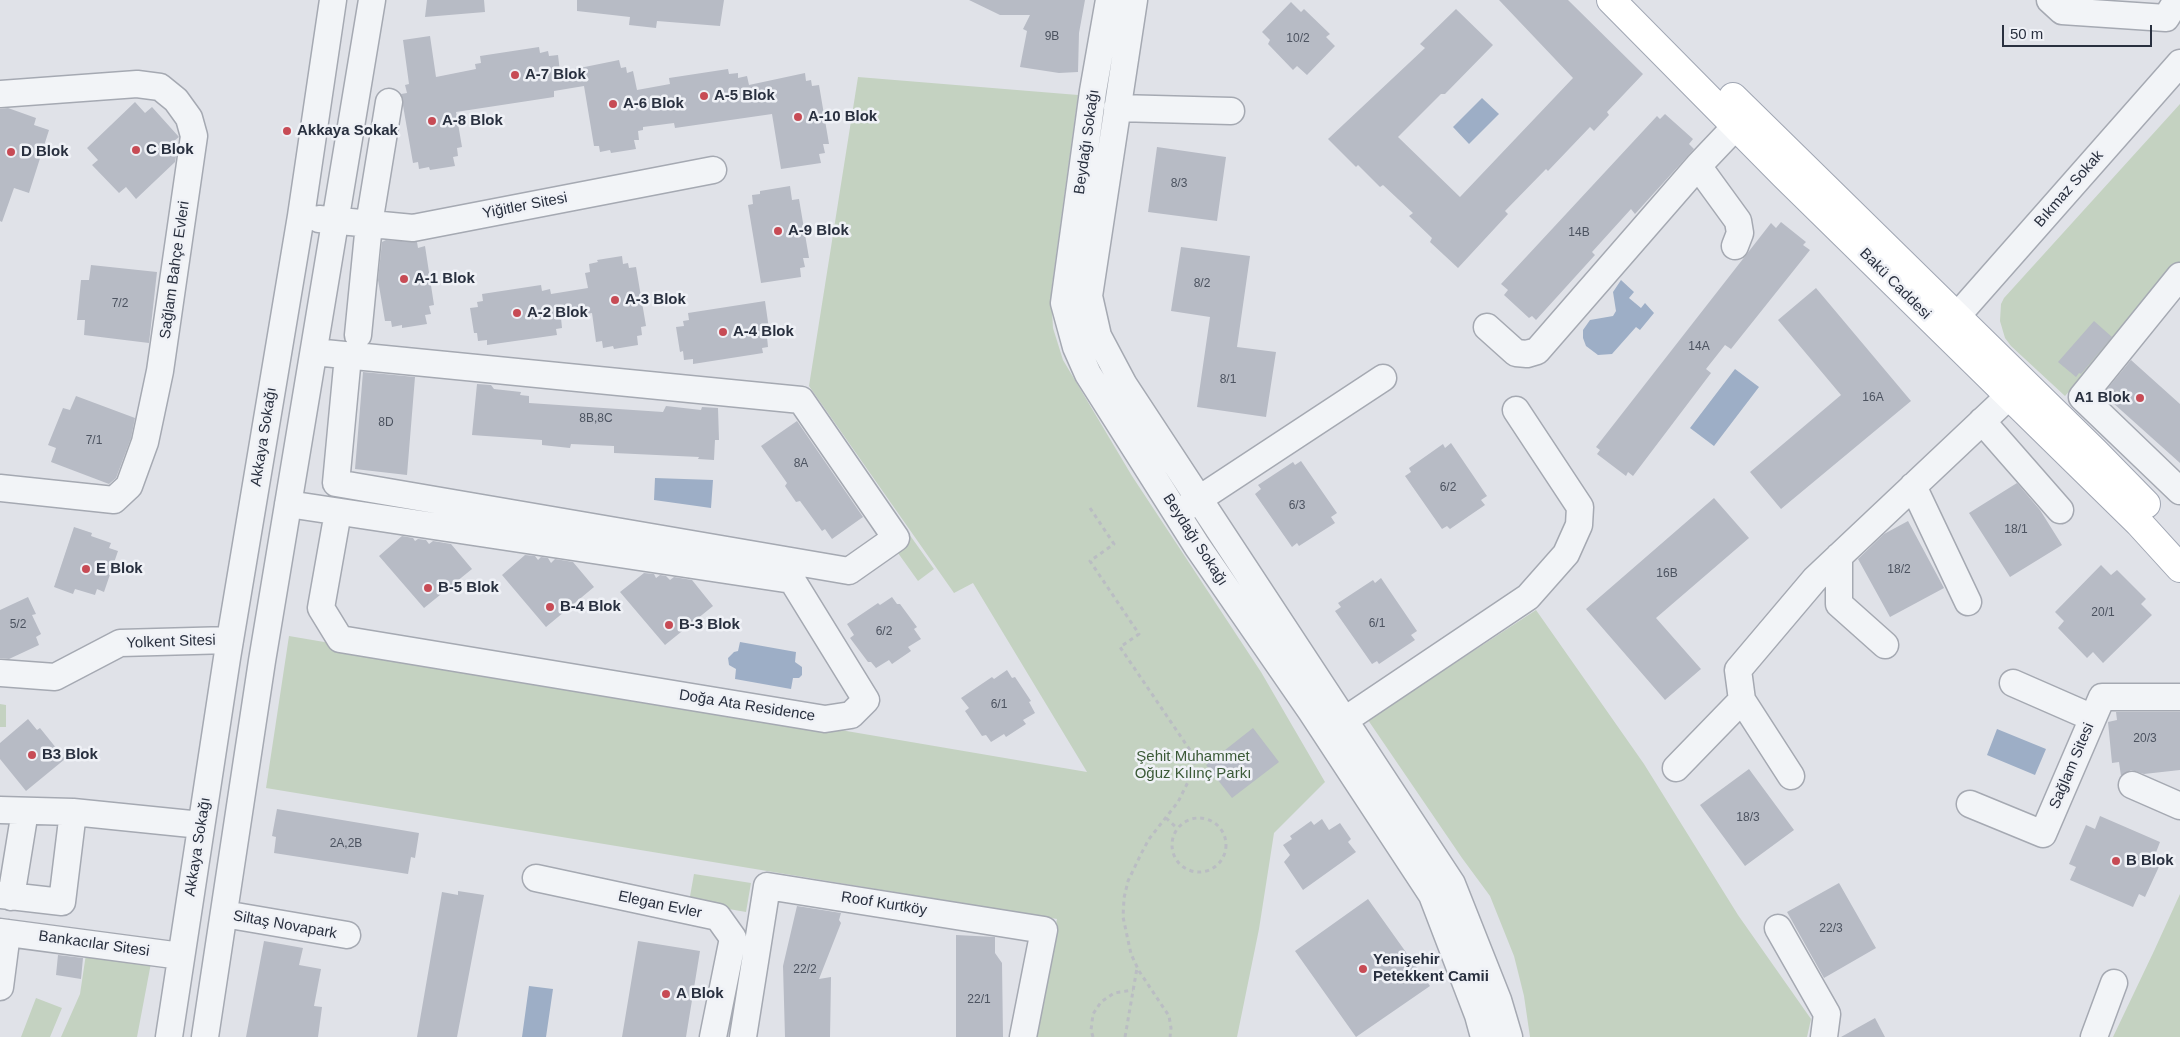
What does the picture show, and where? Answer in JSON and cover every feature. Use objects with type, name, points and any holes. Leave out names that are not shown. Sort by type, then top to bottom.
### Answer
[{"type":"main road","name":"Bakü Caddesi","points":[[1611,0],[1736,126],[2139,523],[2180,568]]},
{"type":"main road","name":"Bakü Caddesi","points":[[1634,0],[2095,452],[2180,539]]},
{"type":"street","name":"Akkaya Sokağı","points":[[169,1037],[229,649],[301,216],[334,0]]},
{"type":"street","points":[[204,1037],[262,661],[372,0]]},
{"type":"street","name":"Beydağı Sokağı","points":[[1109,0],[1064,303],[1076,347],[1088,374],[1177,514],[1452,884],[1498,1000],[1509,1037]]},
{"type":"street","name":"Beydağı Sokağı","points":[[1134,0],[1089,296],[1098,336],[1124,385],[1198,499],[1335,727],[1432,895],[1478,1015],[1484,1037]]},
{"type":"street","points":[[2060,4],[2166,18],[2177,0]]},
{"type":"street","name":"Bıkmaz Sokak","points":[[1957,316],[2180,63]]},
{"type":"street","name":"Sağlam Bahçe Evleri","points":[[0,94],[137,84],[160,88],[176,100],[189,118],[194,136],[160,371],[145,442],[129,486],[114,500],[0,488]]},
{"type":"street","points":[[314,352],[353,345],[801,400],[896,538],[849,571],[336,483],[353,345],[369,224],[389,102]]},
{"type":"street","points":[[1117,108],[1232,111]]},
{"type":"street","points":[[1487,327],[1516,353],[1527,354],[1537,351],[1698,166],[1736,126]]},
{"type":"street","points":[[1698,166],[1738,221],[1740,233],[1735,246]]},
{"type":"street","name":"Yiğitler Sitesi","points":[[336,221],[413,228],[713,170]]},
{"type":"street","points":[[301,216],[336,221]]},
{"type":"street","points":[[2180,276],[2082,397],[2180,491]]},
{"type":"street","points":[[1177,514],[1383,378]]},
{"type":"street","points":[[1791,776],[1742,700],[1738,670],[1815,579],[2009,396]]},
{"type":"street","points":[[1335,727],[1528,597],[1566,554],[1579,525],[1580,507],[1516,410]]},
{"type":"street","points":[[1982,422],[2060,510]]},
{"type":"street","points":[[1913,486],[1968,602]]},
{"type":"street","name":"Doğa Ata Residence","points":[[288,504],[792,580],[866,700],[851,715],[825,719],[340,639],[321,608],[338,512]]},
{"type":"street","points":[[1839,556],[1839,604],[1884,645]]},
{"type":"street","name":"Yolkent Sitesi","points":[[0,673],[55,677],[120,643],[229,649]]},
{"type":"street","points":[[229,649],[262,661]]},
{"type":"street","points":[[2013,683],[2093,718]]},
{"type":"street","name":"Sağlam Sitesi","points":[[1970,804],[2043,834],[2102,697],[2180,697]]},
{"type":"street","points":[[1676,768],[1742,700]]},
{"type":"street","points":[[2132,785],[2180,806]]},
{"type":"street","points":[[73,812],[62,902],[6,896],[13,810],[73,812],[201,825]]},
{"type":"street","name":"Elegan Evler","points":[[536,878],[718,917],[733,938],[713,1037]]},
{"type":"street","name":"Roof Kurtköy","points":[[743,1037],[768,886],[1044,930],[1023,1037]]},
{"type":"street","name":"Siltaş Novapark","points":[[224,914],[347,935]]},
{"type":"street","points":[[1778,928],[1827,1014],[1824,1037]]},
{"type":"street","name":"Bankacılar Sitesi","points":[[0,987],[3,932],[181,956]]},
{"type":"street","points":[[2094,1037],[2114,983]]},
{"type":"path","points":[[1090,508],[1114,544],[1090,561],[1139,634],[1120,646],[1194,756],[1193,770],[1188,782],[1178,802],[1149,839],[1128,881],[1124,898],[1126,938],[1137,968],[1168,1016],[1172,1028],[1170,1037]]},
{"type":"path","points":[[1166,818],[1177,828]]},
{"type":"path","points":[[1201,818],[1210,820],[1218,825],[1226,842],[1226,851],[1222,860],[1216,867],[1207,871],[1198,872],[1182,866],[1172,852],[1171,844],[1177,828],[1191,819],[1201,818]]},
{"type":"path","points":[[1125,1037],[1137,968]]},
{"type":"path","points":[[1093,1037],[1091,1030],[1093,1014],[1101,1002],[1114,993],[1133,990]]},
{"type":"green space","name":"Şehit Muhammet Oğuz Kılınç Parkı","points":[[858,77],[1078,95],[1051,293],[1053,328],[1063,360],[1132,476],[1261,672],[1325,782],[1274,833],[1259,929],[1237,1037],[1033,1037],[1057,919],[266,788],[289,636],[1087,772],[973,583],[954,593],[809,386]]},
{"type":"green space","points":[[2180,104],[2180,262],[2065,396],[2011,346],[2005,338],[2000,321],[2001,304],[2004,298]]},
{"type":"green space","points":[[909,534],[934,569],[918,581],[893,546]]},
{"type":"green space","points":[[1536,610],[1644,764],[1738,915],[1811,1019],[1807,1037],[1530,1037],[1524,996],[1514,956],[1490,896],[1368,720]]},
{"type":"green space","points":[[0,704],[6,705],[6,727],[0,727]]},
{"type":"green space","points":[[694,874],[751,883],[746,912],[689,902]]},
{"type":"green space","points":[[2180,894],[2180,1037],[2113,1037],[2154,951]]},
{"type":"green space","points":[[86,954],[151,963],[137,1037],[61,1037],[80,994]]},
{"type":"green space","points":[[36,998],[62,1008],[50,1037],[21,1037]]},
{"type":"water","points":[[1482,98],[1499,114],[1469,144],[1453,127]]},
{"type":"water","points":[[1621,280],[1634,292],[1629,298],[1641,308],[1645,303],[1654,313],[1640,330],[1636,327],[1612,354],[1598,355],[1586,346],[1583,330],[1590,320],[1613,316],[1616,311],[1613,292]]},
{"type":"water","points":[[1735,369],[1759,387],[1714,446],[1690,428]]},
{"type":"water","points":[[655,478],[713,480],[711,508],[654,500]]},
{"type":"water","points":[[740,642],[796,652],[795,662],[802,667],[802,675],[799,678],[793,678],[791,689],[735,679],[736,669],[729,665],[728,658],[738,651]]},
{"type":"water","points":[[1997,729],[2046,749],[2035,775],[1987,755]]},
{"type":"water","points":[[529,986],[553,989],[546,1037],[522,1037]]},
{"type":"building","points":[[427,0],[484,0],[485,12],[425,17]]},
{"type":"building","points":[[577,0],[724,0],[720,26],[657,21],[656,28],[629,25],[630,17],[577,11]]},
{"type":"building","points":[[969,0],[1085,0],[1079,33],[1078,72],[1059,73],[1020,67],[1027,31],[1023,29],[1030,15],[1000,15]]},
{"type":"building","points":[[1499,0],[1568,0],[1643,74],[1607,112],[1609,115],[1594,131],[1590,127],[1548,171],[1546,169],[1505,211],[1508,214],[1458,268],[1430,242],[1432,238],[1409,216],[1413,213],[1383,185],[1380,187],[1358,165],[1356,167],[1328,139],[1425,48],[1420,44],[1456,9],[1493,45],[1445,94],[1441,94],[1398,137],[1460,197],[1573,78]]},
{"type":"building","points":[[1291,2],[1301,12],[1304,9],[1330,34],[1326,37],[1335,46],[1307,75],[1297,66],[1293,70],[1268,44],[1270,40],[1262,32]]},
{"type":"building","points":[[430,36],[436,77],[476,69],[475,64],[481,63],[480,56],[539,47],[540,53],[548,51],[549,56],[558,55],[560,72],[619,60],[621,68],[626,67],[627,73],[633,71],[637,90],[670,84],[669,78],[728,69],[729,74],[738,73],[738,78],[747,76],[749,85],[805,73],[806,81],[811,80],[812,86],[819,85],[829,144],[823,144],[825,153],[819,154],[821,163],[781,169],[772,114],[675,128],[674,123],[643,127],[643,130],[638,131],[639,140],[634,140],[636,149],[611,153],[610,150],[600,152],[599,146],[594,146],[584,86],[554,91],[554,97],[456,112],[462,147],[457,148],[458,156],[453,157],[455,166],[430,170],[429,167],[419,169],[418,162],[413,163],[401,94],[407,93],[405,85],[409,84],[403,40]]},
{"type":"building","name":"C Blok","points":[[135,102],[145,113],[152,107],[179,137],[174,141],[178,145],[175,162],[136,199],[126,187],[119,193],[92,165],[98,160],[87,148]]},
{"type":"building","name":"D Blok","points":[[8,108],[36,118],[34,125],[49,130],[29,193],[14,188],[2,222],[0,221],[0,109]]},
{"type":"building","points":[[1665,114],[1693,139],[1689,144],[1694,149],[1635,214],[1631,209],[1592,252],[1595,255],[1536,320],[1532,316],[1529,318],[1504,295],[1508,290],[1501,284],[1657,116],[1660,119]]},
{"type":"building","points":[[1157,147],[1226,157],[1217,221],[1148,212]]},
{"type":"building","name":"A-9 Blok","points":[[790,186],[792,200],[799,199],[809,258],[803,258],[805,267],[800,268],[801,277],[761,283],[748,205],[753,204],[752,195],[760,194],[760,191]]},
{"type":"building","points":[[1781,222],[1806,242],[1803,245],[1810,250],[1731,349],[1725,345],[1706,369],[1711,373],[1633,476],[1628,472],[1626,476],[1597,454],[1600,450],[1596,447],[1771,223],[1776,228]]},
{"type":"building","name":"A-1 Blok","points":[[386,240],[417,242],[418,248],[425,246],[434,305],[429,306],[431,314],[425,315],[427,324],[402,328],[402,325],[392,327],[391,321],[385,321],[378,280],[382,242]]},
{"type":"building","points":[[1181,247],[1250,256],[1237,347],[1276,352],[1266,417],[1197,407],[1210,317],[1171,311]]},
{"type":"building","points":[[622,256],[623,264],[628,263],[629,268],[636,267],[646,326],[641,327],[642,335],[637,336],[638,345],[614,349],[613,346],[603,348],[602,341],[596,342],[592,313],[561,318],[562,328],[556,329],[557,335],[487,345],[487,340],[478,341],[477,333],[474,333],[470,308],[478,307],[477,302],[483,301],[482,294],[541,285],[542,291],[550,289],[551,294],[588,288],[585,273],[590,272],[589,264],[598,262],[597,260]]},
{"type":"building","points":[[91,265],[157,272],[149,343],[84,335],[85,320],[77,320],[81,280],[89,280]]},
{"type":"building","points":[[1816,288],[1911,401],[1781,509],[1750,472],[1841,395],[1778,320]]},
{"type":"building","name":"A-4 Blok","points":[[765,301],[770,336],[767,337],[768,347],[762,348],[763,353],[693,364],[693,359],[684,360],[683,351],[680,352],[676,327],[684,326],[683,321],[689,320],[688,313]]},
{"type":"building","points":[[2094,321],[2112,337],[2081,374],[2079,373],[2076,377],[2058,362]]},
{"type":"building","name":"A1 Blok","points":[[2131,360],[2180,404],[2180,463],[2103,394]]},
{"type":"building","points":[[363,372],[415,377],[407,475],[355,469]]},
{"type":"building","points":[[477,384],[491,385],[494,389],[521,392],[520,395],[529,396],[529,403],[663,412],[666,406],[701,410],[702,407],[718,408],[719,440],[715,440],[714,460],[698,459],[699,457],[614,453],[614,446],[571,444],[570,448],[542,445],[542,440],[472,435]]},
{"type":"building","points":[[76,396],[135,418],[131,438],[116,478],[109,484],[51,462],[56,448],[48,445],[63,408],[70,410]]},
{"type":"building","points":[[797,421],[863,517],[832,539],[825,529],[822,531],[800,501],[796,502],[785,486],[787,483],[761,446]]},
{"type":"building","points":[[1451,443],[1487,496],[1481,500],[1485,505],[1450,529],[1447,526],[1442,529],[1405,476],[1411,472],[1409,468],[1443,444],[1445,448]]},
{"type":"building","points":[[1301,461],[1337,513],[1331,517],[1335,523],[1299,546],[1297,543],[1292,547],[1255,494],[1261,489],[1258,485],[1293,462],[1295,465]]},
{"type":"building","points":[[2017,483],[2040,510],[2062,545],[2010,577],[1969,513]]},
{"type":"building","points":[[1714,498],[1749,538],[1656,618],[1701,669],[1665,700],[1586,609]]},
{"type":"building","points":[[1908,521],[1944,588],[1890,617],[1858,559],[1884,534]]},
{"type":"building","name":"E Blok","points":[[74,527],[92,533],[91,536],[111,543],[109,548],[118,551],[104,592],[97,589],[95,595],[75,589],[73,594],[54,587]]},
{"type":"building","name":"B-5 Blok","points":[[402,536],[413,538],[415,541],[418,539],[426,540],[429,544],[433,541],[451,544],[472,569],[424,608],[379,556]]},
{"type":"building","name":"B-4 Blok","points":[[525,555],[535,556],[538,560],[541,557],[548,558],[551,563],[555,559],[573,562],[594,587],[546,627],[502,575]]},
{"type":"building","points":[[2101,565],[2111,575],[2117,570],[2146,599],[2141,604],[2152,615],[2103,663],[2093,652],[2087,658],[2058,628],[2064,621],[2055,612]]},
{"type":"building","name":"B-3 Blok","points":[[644,573],[654,574],[656,578],[660,575],[666,576],[670,580],[674,577],[692,580],[713,606],[665,645],[620,592]]},
{"type":"building","points":[[1381,578],[1417,631],[1411,635],[1415,640],[1379,664],[1377,661],[1372,664],[1335,611],[1341,607],[1338,603],[1373,580],[1375,583]]},
{"type":"building","points":[[28,597],[36,614],[32,615],[41,634],[36,637],[39,645],[9,659],[0,658],[0,610]]},
{"type":"building","points":[[892,597],[897,604],[900,604],[917,627],[914,629],[921,639],[908,647],[911,651],[892,664],[889,660],[876,668],[871,662],[868,662],[850,638],[854,635],[847,624],[878,603],[880,605]]},
{"type":"building","points":[[1007,670],[1012,678],[1015,677],[1031,701],[1029,702],[1035,713],[1023,720],[1026,724],[1006,737],[1004,734],[991,742],[986,735],[982,736],[965,711],[969,708],[961,698],[992,677],[994,679]]},
{"type":"building","points":[[2116,712],[2180,712],[2180,770],[2144,774],[2131,770],[2121,776],[2119,762],[2112,763],[2108,722],[2117,720]]},
{"type":"building","name":"B3 Blok","points":[[28,719],[37,730],[40,728],[65,759],[26,791],[0,759],[0,743]]},
{"type":"building","points":[[1253,728],[1279,762],[1232,798],[1206,765]]},
{"type":"building","points":[[1749,769],[1794,830],[1745,866],[1700,805]]},
{"type":"building","points":[[277,809],[419,833],[415,858],[411,857],[408,874],[274,853],[276,837],[272,836]]},
{"type":"building","name":"B Blok","points":[[2100,816],[2160,842],[2155,855],[2163,858],[2145,897],[2139,894],[2133,907],[2070,880],[2076,867],[2069,864],[2086,825],[2095,829]]},
{"type":"building","points":[[1322,819],[1329,830],[1340,823],[1351,839],[1348,842],[1356,852],[1303,890],[1284,862],[1290,855],[1283,845],[1292,839],[1290,836],[1311,821],[1314,825]]},
{"type":"building","points":[[1839,883],[1876,948],[1824,978],[1787,912]]},
{"type":"building","points":[[458,891],[484,895],[457,1037],[417,1037],[442,892],[458,895]]},
{"type":"building","name":"Yenişehir Petekkent Camii","points":[[1368,899],[1430,986],[1356,1037],[1295,951]]},
{"type":"building","points":[[797,906],[841,913],[839,920],[841,923],[819,979],[831,977],[830,1037],[785,1037],[783,966]]},
{"type":"building","points":[[956,935],[995,937],[995,953],[1002,963],[1003,1037],[956,1037]]},
{"type":"building","points":[[264,941],[303,948],[299,965],[321,969],[314,1006],[322,1007],[318,1037],[246,1037]]},
{"type":"building","name":"A Blok","points":[[638,941],[700,951],[686,1037],[622,1037]]},
{"type":"building","points":[[58,955],[83,958],[81,979],[56,975]]},
{"type":"building","points":[[1875,1018],[1885,1037],[1841,1037]]},
{"type":"place","name":"A-7 Blok","points":[[515,75]]},
{"type":"place","name":"A-5 Blok","points":[[704,96]]},
{"type":"place","name":"A-6 Blok","points":[[613,104]]},
{"type":"place","name":"A-10 Blok","points":[[798,117]]},
{"type":"place","name":"A-8 Blok","points":[[432,121]]},
{"type":"place","name":"Akkaya Sokak","points":[[287,131]]},
{"type":"place","name":"C Blok","points":[[136,150]]},
{"type":"place","name":"D Blok","points":[[11,152]]},
{"type":"place","name":"A-9 Blok","points":[[778,231]]},
{"type":"place","name":"A-1 Blok","points":[[404,279]]},
{"type":"place","name":"A-3 Blok","points":[[615,300]]},
{"type":"place","name":"A-2 Blok","points":[[517,313]]},
{"type":"place","name":"A-4 Blok","points":[[723,332]]},
{"type":"place","name":"A1 Blok","points":[[2140,398]]},
{"type":"place","name":"E Blok","points":[[86,569]]},
{"type":"place","name":"B-5 Blok","points":[[428,588]]},
{"type":"place","name":"B-4 Blok","points":[[550,607]]},
{"type":"place","name":"B-3 Blok","points":[[669,625]]},
{"type":"place","name":"B3 Blok","points":[[32,755]]},
{"type":"place","name":"B Blok","points":[[2116,861]]},
{"type":"place","name":"Yenişehir Petekkent Camii","points":[[1363,969]]},
{"type":"place","name":"A Blok","points":[[666,994]]}]
